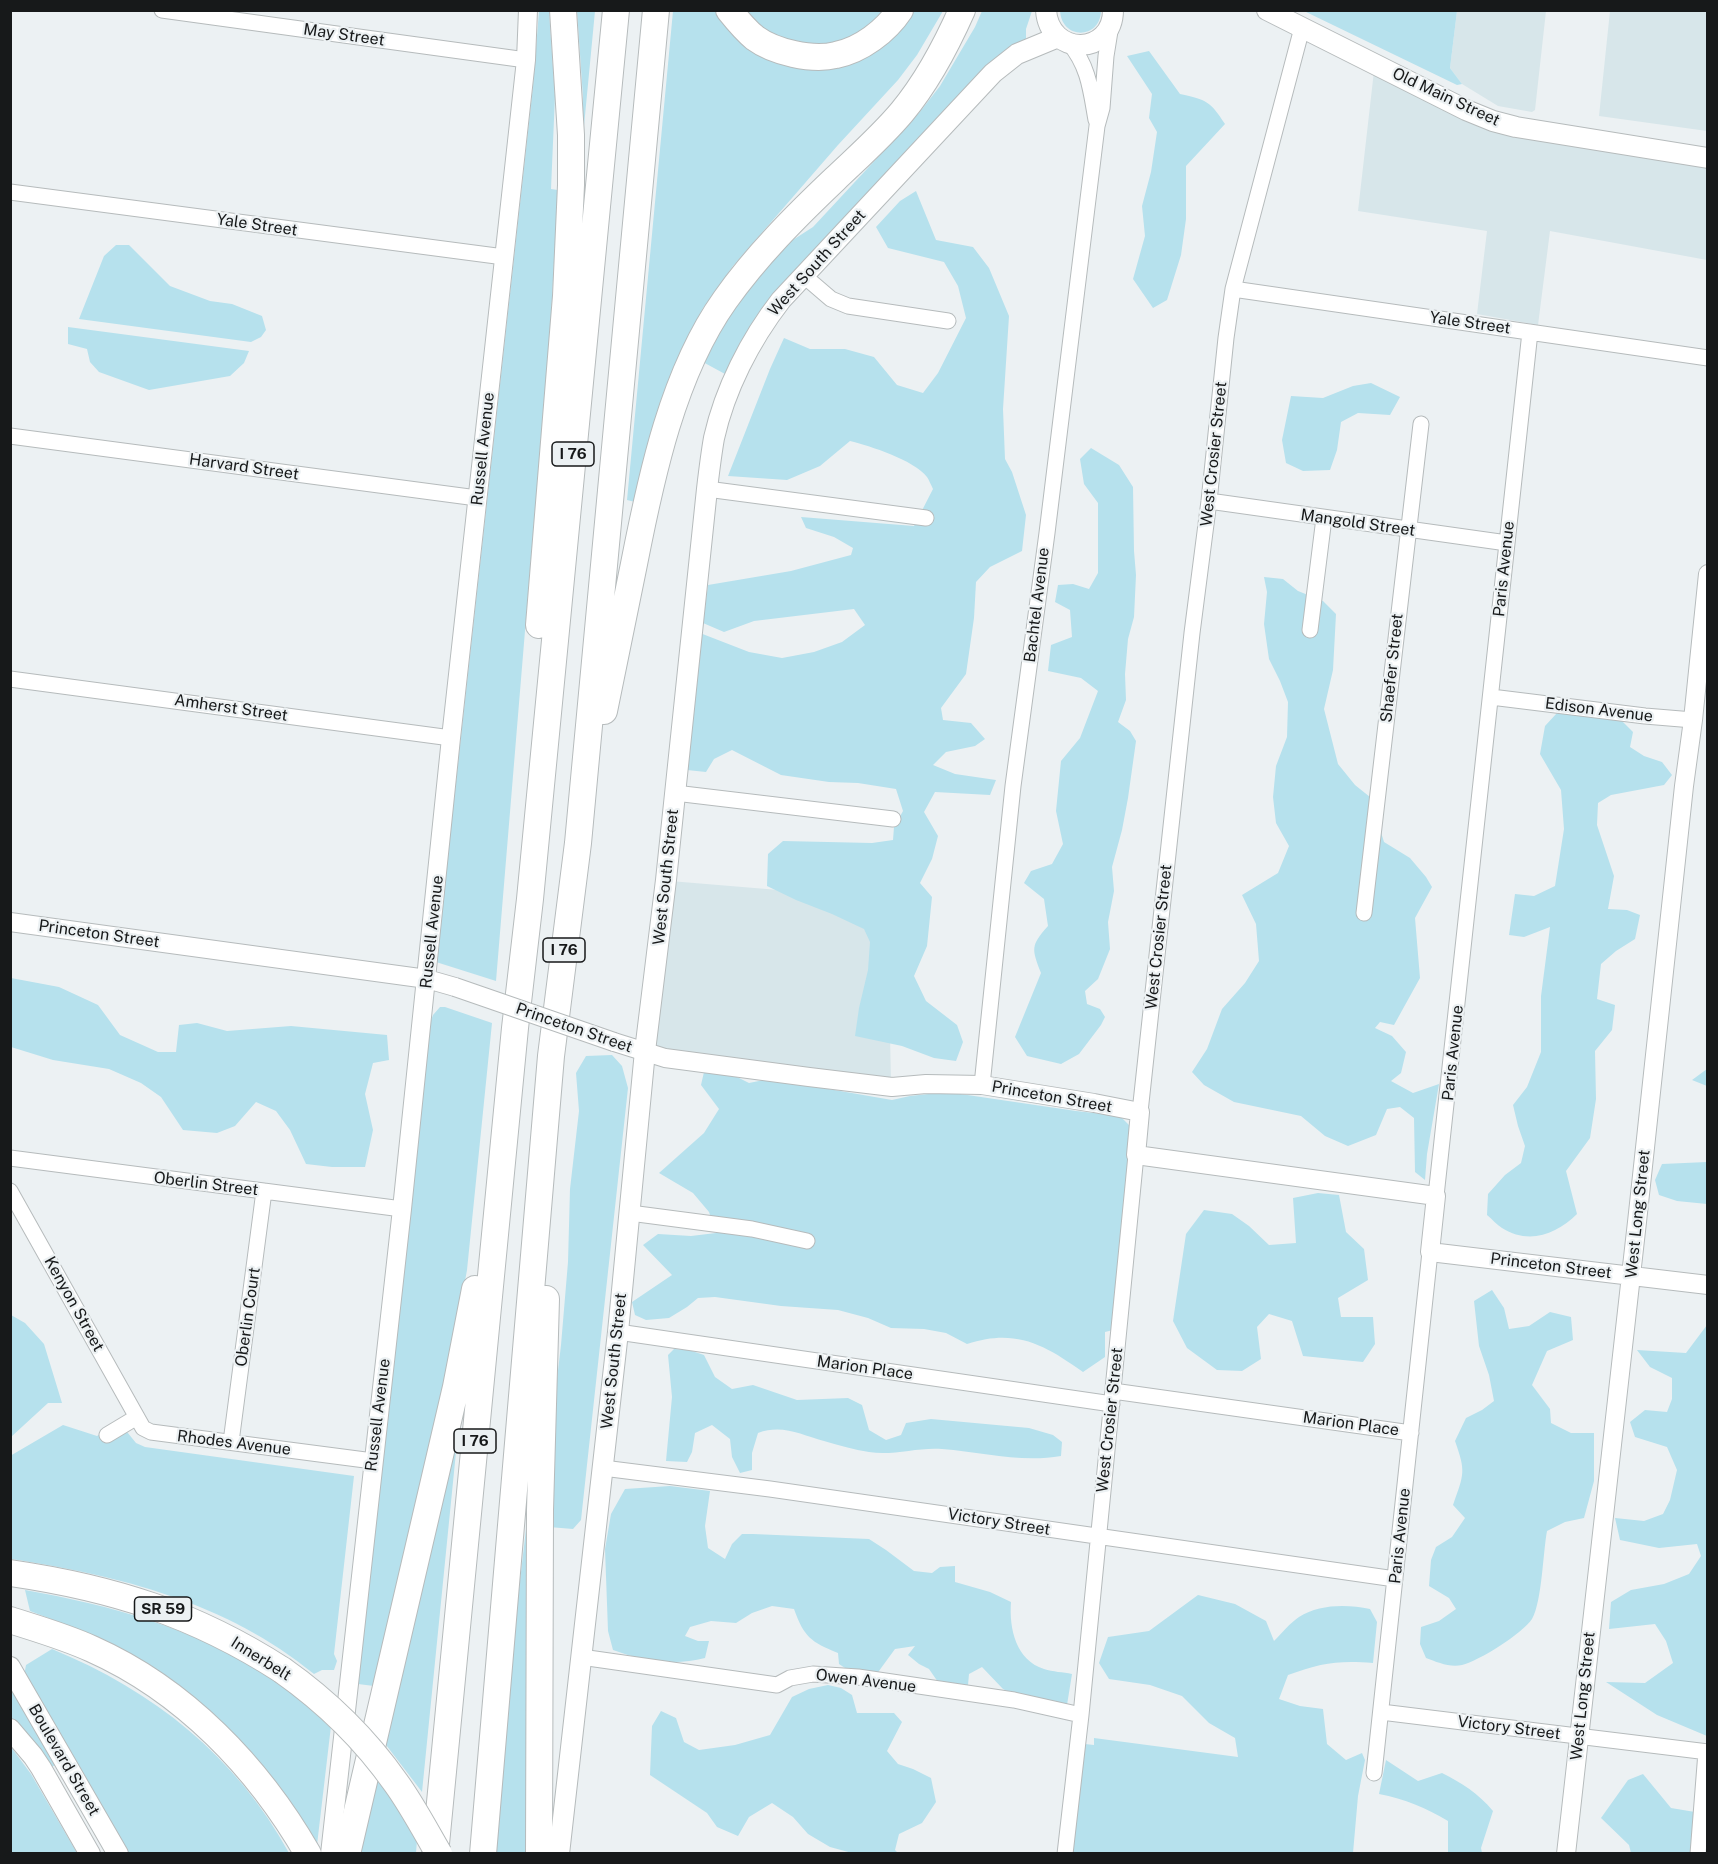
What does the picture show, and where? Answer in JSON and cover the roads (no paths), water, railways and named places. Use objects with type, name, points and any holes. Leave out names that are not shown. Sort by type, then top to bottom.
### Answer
[{"type":"highway","points":[[530,898],[540,613],[566,296],[571,185],[571,135],[563,10]]},
{"type":"highway","name":"I 76","points":[[437,1854],[515,1028],[530,898],[616,10]]},
{"type":"highway","name":"I 76","points":[[483,1854],[551,1056],[578,843],[656,10]]},
{"type":"highway","points":[[729,10],[756,38],[773,48],[822,56],[836,55],[868,41],[886,27],[900,10]]},
{"type":"highway","points":[[578,843],[647,499],[666,430],[698,347],[723,302],[756,261],[811,202],[902,112],[938,58],[962,10]]},
{"type":"highway","points":[[347,1854],[456,1388],[477,1275],[515,1028]]},
{"type":"highway","points":[[539,1854],[540,1510],[551,1056]]},
{"type":"highway","name":"Innerbelt","points":[[22,1575],[82,1586],[153,1605],[220,1633],[282,1670],[315,1695],[379,1760],[411,1805],[437,1854]]},
{"type":"highway","points":[[10,1620],[72,1640],[126,1666],[178,1701],[219,1736],[238,1757],[297,1834],[308,1854]]},
{"type":"main road","points":[[1046,10],[1048,24],[1063,40]]},
{"type":"main road","name":"Old Main Street","points":[[1267,10],[1493,121],[1527,129],[1707,158]]},
{"type":"main road","name":"West South Street","points":[[559,1854],[618,1332],[645,1051],[653,999],[707,489],[715,437],[732,386],[762,326],[781,300],[993,73],[1017,54],[1063,40],[1080,45],[1094,42],[1105,34],[1116,17]]},
{"type":"main road","name":"Boulevard Street","points":[[10,1667],[118,1854]]},
{"type":"main road","name":"Boulevard Street","points":[[10,1729],[37,1762],[90,1854]]},
{"type":"street","name":"May Street","points":[[162,10],[526,60]]},
{"type":"street","name":"Russell Avenue","points":[[330,1854],[526,60],[528,10]]},
{"type":"street","name":"Bachtel Avenue","points":[[982,1085],[1012,796],[1097,126],[1102,108],[1106,56],[1116,17]]},
{"type":"street","name":"West Crosier Street","points":[[1065,1854],[1081,1715],[1140,1112],[1226,338],[1233,289],[1302,28]]},
{"type":"street","name":"Bachtel Avenue","points":[[1063,40],[1080,57],[1088,75],[1097,126]]},
{"type":"street","name":"Yale Street","points":[[10,192],[504,257]]},
{"type":"street","points":[[803,275],[831,299],[848,306],[948,321]]},
{"type":"street","name":"Yale Street","points":[[1233,289],[1707,358]]},
{"type":"street","name":"Paris Avenue","points":[[1374,1773],[1530,332]]},
{"type":"street","name":"Shaefer Street","points":[[1364,913],[1421,424]]},
{"type":"street","name":"Harvard Street","points":[[10,436],[477,498]]},
{"type":"street","points":[[707,489],[926,518]]},
{"type":"street","name":"Mangold Street","points":[[1209,501],[1507,543]]},
{"type":"street","points":[[1310,630],[1324,518]]},
{"type":"street","name":"West Long Street","points":[[1566,1854],[1680,821],[1700,721],[1707,574]]},
{"type":"street","name":"Amherst Street","points":[[10,679],[451,738]]},
{"type":"street","name":"Edison Avenue","points":[[1491,697],[1700,721]]},
{"type":"street","points":[[675,793],[893,819]]},
{"type":"street","name":"Princeton Street","points":[[10,922],[427,978],[664,1058],[880,1086],[982,1085],[1140,1112]]},
{"type":"street","points":[[1136,1155],[1436,1196]]},
{"type":"street","name":"Oberlin Street","points":[[10,1158],[402,1209]]},
{"type":"street","name":"Kenyon Street","points":[[10,1191],[137,1417]]},
{"type":"street","name":"Oberlin Court","points":[[231,1442],[264,1191]]},
{"type":"street","points":[[630,1213],[752,1229],[807,1241]]},
{"type":"street","name":"Princeton Street","points":[[1430,1252],[1707,1285]]},
{"type":"street","name":"Marion Place","points":[[618,1332],[1113,1397],[1411,1433]]},
{"type":"street","points":[[107,1435],[137,1417]]},
{"type":"street","name":"Rhodes Avenue","points":[[137,1417],[143,1428],[151,1432],[373,1461]]},
{"type":"street","name":"Victory Street","points":[[603,1468],[770,1489],[1395,1579]]},
{"type":"street","name":"Owen Avenue","points":[[581,1657],[777,1685],[790,1678],[813,1674],[858,1677],[1014,1701],[1081,1715]]},
{"type":"street","name":"Victory Street","points":[[1381,1712],[1707,1752]]},
{"type":"street","points":[[1698,1854],[1707,1752]]}]
